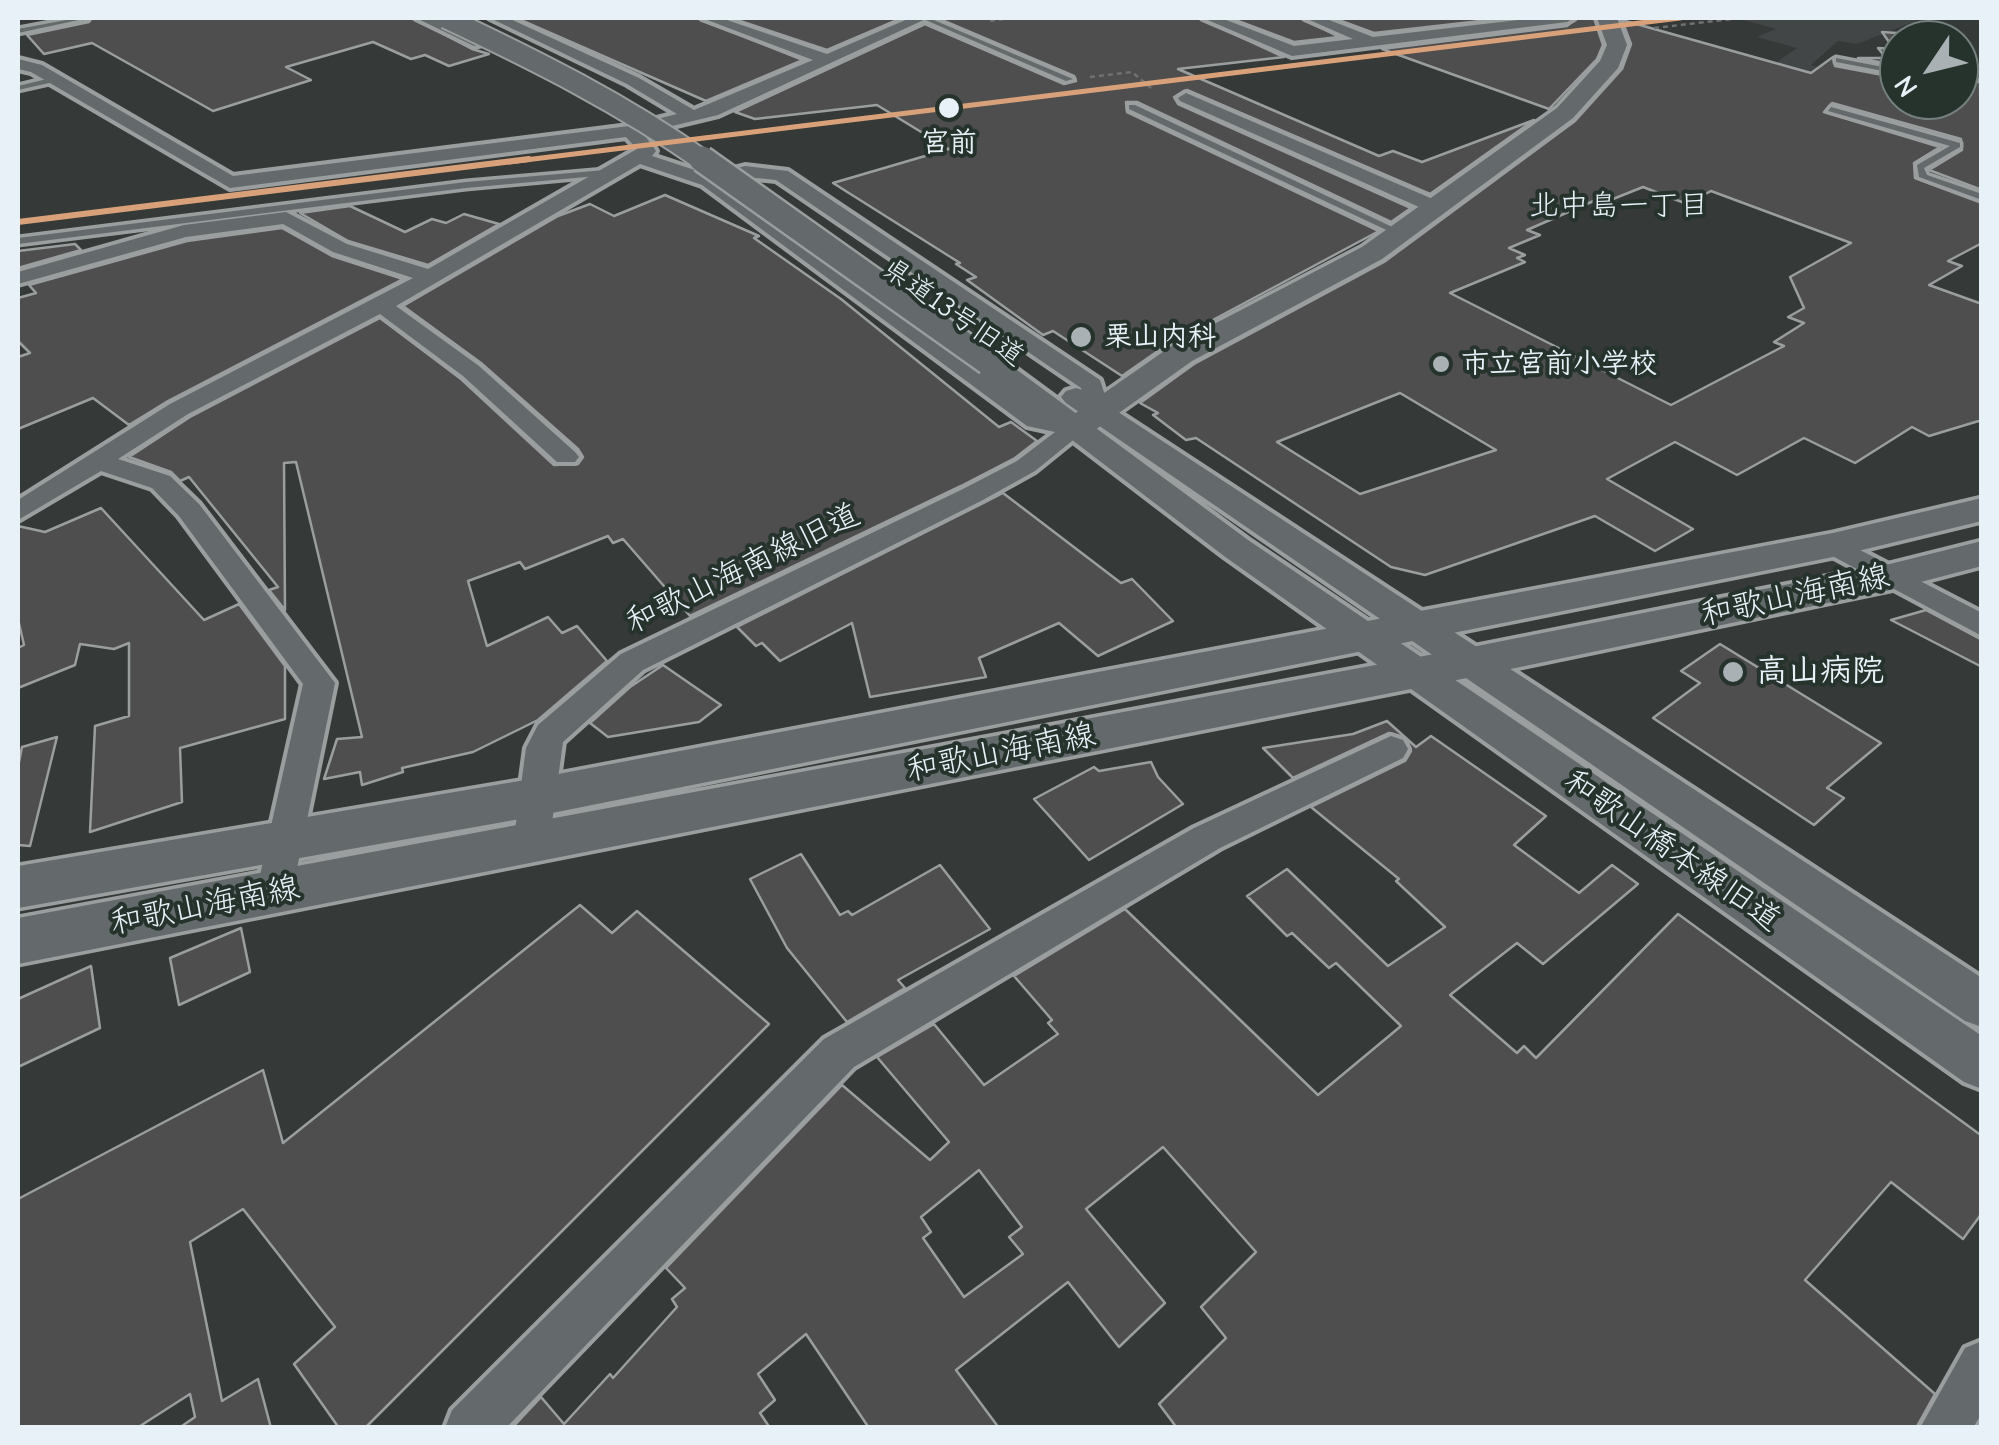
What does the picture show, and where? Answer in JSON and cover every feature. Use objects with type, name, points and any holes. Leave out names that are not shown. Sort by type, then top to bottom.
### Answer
[{"type":"main road","points":[[1087,420],[1181,354],[1372,253],[1565,113],[1610,63],[1617,45],[1607,18]]},
{"type":"main road","name":"和歌山海南線","points":[[18,887],[537,798],[1834,545],[1982,509]]},
{"type":"main road","name":"和歌山海南線","points":[[18,941],[1472,662],[1890,577],[1982,553]]},
{"type":"street","points":[[21,506],[179,409],[381,305],[647,151],[646,145],[588,98],[538,70],[423,18]]},
{"type":"street","name":"県道13号旧道","points":[[446,18],[567,75],[648,122],[1002,359]]},
{"type":"street","name":"県道13号旧道","points":[[475,18],[586,70],[667,115],[1087,420],[1420,627]]},
{"type":"street","points":[[497,18],[633,81],[692,116]]},
{"type":"street","points":[[709,18],[824,59]]},
{"type":"street","points":[[18,64],[36,68],[230,182],[629,131],[692,116],[766,89],[824,59],[923,18]]},
{"type":"street","points":[[1210,18],[1292,50],[1567,18]]},
{"type":"street","points":[[1312,18],[1372,42]]},
{"type":"street","points":[[1416,18],[1454,32]]},
{"type":"street","points":[[1186,98],[1436,207]]},
{"type":"street","points":[[638,157],[710,181],[1036,421],[1087,420],[1092,385],[781,175],[745,172],[710,181]]},
{"type":"street","points":[[18,278],[184,231],[286,218],[340,248],[428,276]]},
{"type":"street","points":[[381,305],[470,370],[566,457]]},
{"type":"street","name":"県道13号旧道","points":[[1087,420],[1236,548],[1363,636]]},
{"type":"street","name":"和歌山海南線旧道","points":[[530,845],[543,748],[550,734],[632,662],[972,495],[1026,466],[1087,420]]},
{"type":"street","points":[[94,460],[161,482],[189,510],[319,683],[274,893]]},
{"type":"street","points":[[1834,545],[1982,626]]},
{"type":"street","name":"和歌山橋本線旧道","points":[[1420,627],[1982,1006]]},
{"type":"street","name":"和歌山橋本線旧道","points":[[1363,636],[1982,1065]]},
{"type":"street","points":[[470,1428],[840,1053],[1207,838],[1391,749]]},
{"type":"street","points":[[1944,1428],[1982,1365]]},
{"type":"lane","points":[[18,31],[85,18]]},
{"type":"lane","points":[[923,18],[1068,79]]},
{"type":"lane","points":[[1839,60],[1879,68]]},
{"type":"lane","points":[[18,88],[55,79]]},
{"type":"lane","points":[[1132,107],[1400,233]]},
{"type":"lane","points":[[1830,108],[1957,145],[1920,167],[1922,177],[1982,197]]},
{"type":"lane","points":[[18,241],[466,185],[605,173]]},
{"type":"path","points":[[1654,28],[1741,18]]},
{"type":"shaded area","points":[[1923,18],[1879,20],[1879,35],[1857,44],[1838,41],[1811,65],[1833,72],[1814,80],[1770,67],[1797,48],[1757,37],[1776,29],[1740,19]]},
{"type":"building","points":[[92,18],[413,18],[489,54],[449,66],[425,55],[411,59],[373,42],[286,67],[311,80],[213,111],[92,43],[44,54],[27,35],[89,22]]},
{"type":"building","points":[[516,18],[698,18],[803,60],[706,101]]},
{"type":"building","points":[[731,18],[902,18],[827,50]]},
{"type":"building","points":[[937,18],[1200,18],[1284,57],[1178,69],[1379,156],[1393,151],[1422,162],[1534,120],[1430,194],[1187,90],[1174,97],[1178,104],[1411,208],[1391,222],[1137,102],[1126,102],[1127,112],[1379,231],[1168,344],[1122,376],[1053,331],[1043,335],[967,280],[976,277],[956,264],[960,263],[833,183],[949,149],[877,105],[755,119],[735,112],[925,24],[1064,84],[1076,81],[1074,76]]},
{"type":"building","points":[[1230,18],[1302,18],[1339,37],[1294,42]]},
{"type":"building","points":[[1333,18],[1507,18],[1374,33]]},
{"type":"building","points":[[1577,18],[1594,18],[1603,45],[1597,59],[1549,109],[1382,49],[1567,26]]},
{"type":"building","points":[[1622,20],[1811,73],[1833,57],[1835,66],[1879,74],[1879,116],[1832,103],[1824,112],[1940,147],[1914,163],[1915,178],[1982,203],[1982,243],[1948,261],[1962,266],[1929,285],[1982,304],[1982,420],[1929,436],[1912,427],[1855,463],[1804,438],[1737,475],[1675,442],[1607,479],[1693,529],[1655,551],[1595,516],[1425,575],[1391,567],[1196,438],[1186,440],[1153,415],[1158,413],[1140,403],[1194,364],[1384,262],[1575,121],[1622,69],[1631,44]],"holes":[[[1643,187],[1687,204],[1711,191],[1851,243],[1790,277],[1804,308],[1788,317],[1804,323],[1774,342],[1784,346],[1671,405],[1450,293],[1525,262],[1517,258],[1525,255],[1509,248],[1540,235],[1527,230],[1605,196],[1613,199]],[[1400,393],[1496,450],[1360,494],[1277,442]]]},
{"type":"building","points":[[1980,82],[1982,190],[1929,170],[1962,150],[1961,139],[1893,120],[1979,120]]},
{"type":"building","points":[[665,195],[759,236],[754,238],[841,299],[999,427],[1011,422],[1037,441],[1015,458],[961,486],[690,616],[623,539],[613,543],[608,536],[525,569],[520,562],[468,581],[487,646],[548,617],[562,633],[577,626],[607,661],[538,720],[473,752],[402,768],[403,772],[362,785],[360,772],[324,779],[337,739],[362,737],[296,462],[284,463],[285,610],[269,590],[278,587],[189,477],[180,481],[171,472],[129,457],[190,417],[380,318],[461,379],[554,465],[578,464],[583,457],[578,449],[481,363],[403,306],[558,216],[590,204],[614,216]]},
{"type":"building","points":[[350,206],[405,232],[432,219],[446,223],[464,214],[499,224],[428,265],[348,241],[300,213]]},
{"type":"building","points":[[282,228],[332,256],[403,279],[129,425],[93,398],[18,429],[18,357],[30,353],[18,341],[18,298],[36,293],[29,285],[187,241]]},
{"type":"building","points":[[75,244],[81,250],[18,268],[18,251]]},
{"type":"building","points":[[1003,493],[1121,583],[1132,579],[1173,621],[1098,656],[1059,623],[979,658],[986,677],[870,697],[852,623],[780,661],[762,643],[756,646],[737,627]]},
{"type":"building","points":[[101,508],[204,620],[239,604],[285,666],[285,719],[180,748],[182,802],[90,832],[95,726],[129,716],[129,643],[114,649],[80,644],[75,665],[18,688],[18,648],[24,645],[18,619],[18,526],[45,532]]},
{"type":"building","points":[[1926,610],[1982,640],[1982,667],[1891,620]]},
{"type":"building","points":[[1720,644],[1881,743],[1827,788],[1844,798],[1814,825],[1653,718],[1700,683],[1681,671]]},
{"type":"building","points":[[663,665],[721,705],[699,722],[608,737],[590,723],[630,687]]},
{"type":"building","points":[[1387,721],[1406,738],[1389,733],[1293,778],[1263,748],[1353,734]]},
{"type":"building","points":[[1431,736],[1546,816],[1514,845],[1579,893],[1612,865],[1638,884],[1543,964],[1517,943],[1450,995],[1517,1053],[1524,1046],[1536,1058],[1678,914],[1982,1136],[1982,1213],[1963,1239],[1891,1182],[1805,1280],[1935,1394],[1916,1428],[1177,1428],[1159,1404],[1226,1338],[1201,1307],[1256,1252],[1163,1147],[1086,1209],[1165,1303],[1119,1347],[1068,1282],[956,1370],[999,1428],[869,1428],[806,1334],[758,1374],[775,1400],[760,1413],[770,1428],[512,1428],[541,1397],[564,1424],[610,1374],[613,1378],[677,1307],[672,1299],[685,1288],[666,1268],[842,1085],[930,1160],[949,1142],[877,1057],[934,1024],[984,1085],[1058,1034],[1048,1023],[1052,1020],[1014,976],[1125,909],[1318,1095],[1401,1026],[1336,963],[1329,968],[1292,933],[1287,936],[1247,896],[1287,869],[1388,966],[1445,927],[1396,881],[1399,879],[1311,807],[1405,761],[1411,751],[1406,738],[1416,747]],"holes":[[[979,1170],[1022,1227],[1009,1237],[1023,1254],[964,1297],[923,1238],[931,1232],[921,1217]]]},
{"type":"building","points":[[57,737],[30,846],[18,845],[18,767],[22,747]]},
{"type":"building","points":[[1151,762],[1158,777],[1183,804],[1089,860],[1034,799],[1094,767],[1099,771]]},
{"type":"building","points":[[801,854],[840,915],[848,911],[852,915],[940,865],[990,929],[898,980],[905,988],[847,1022],[787,948],[750,879]]},
{"type":"building","points":[[580,905],[612,933],[637,911],[769,1024],[365,1428],[339,1428],[294,1364],[335,1327],[243,1209],[190,1242],[222,1401],[258,1379],[271,1428],[179,1428],[195,1417],[190,1394],[137,1428],[18,1428],[18,1199],[263,1070],[283,1143]]},
{"type":"building","points":[[241,928],[250,972],[179,1005],[170,958]]},
{"type":"building","points":[[91,966],[100,1028],[18,1067],[18,999]]},
{"type":"transit line","points":[[18,222],[1680,18]]},
{"type":"place","name":"宮前","points":[[949,108]]},
{"type":"place","name":"栗山内科","points":[[1081,337]]},
{"type":"place","name":"市立宮前小学校","points":[[1441,364]]},
{"type":"place","name":"高山病院","points":[[1733,672]]},
{"type":"district","name":"北中島一丁目","points":[[1619,207]]}]
